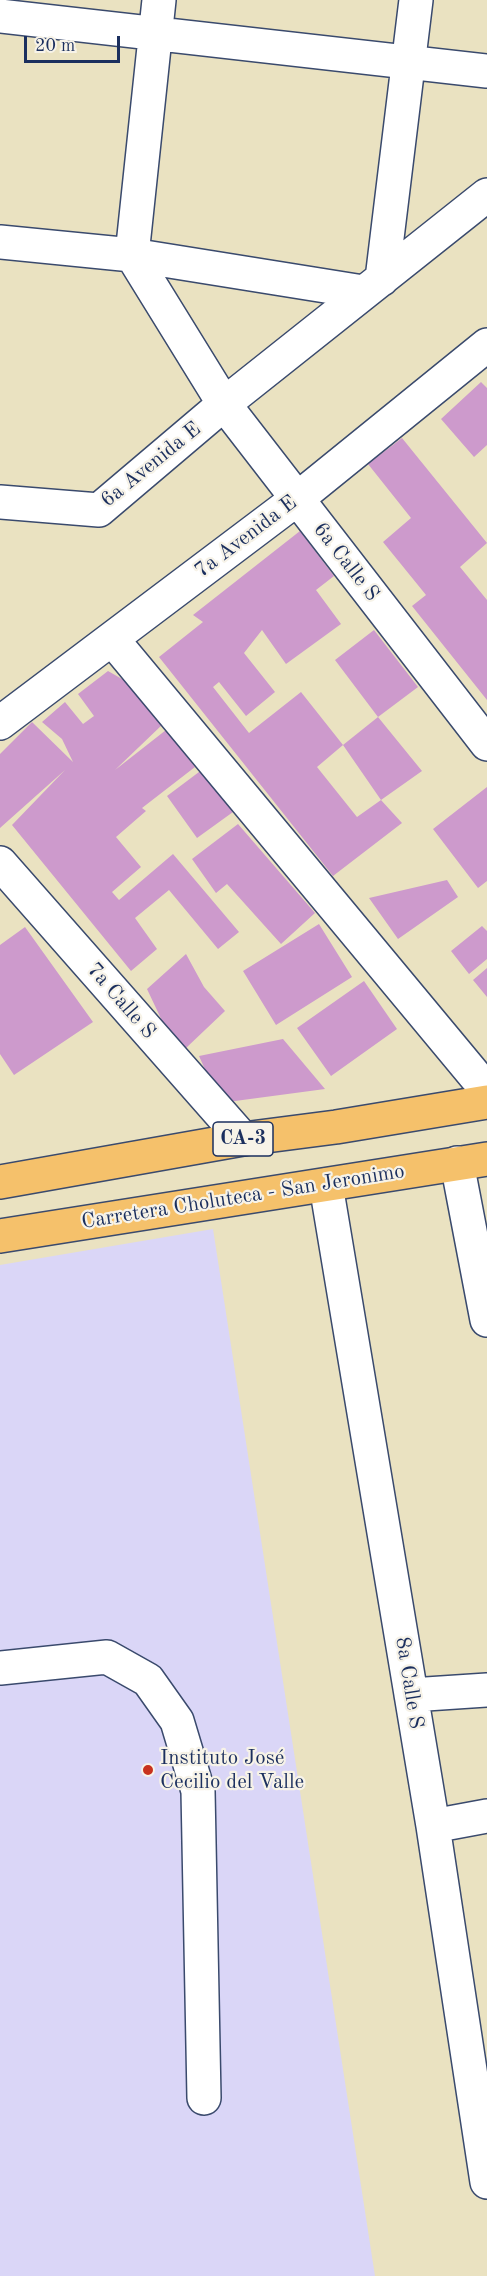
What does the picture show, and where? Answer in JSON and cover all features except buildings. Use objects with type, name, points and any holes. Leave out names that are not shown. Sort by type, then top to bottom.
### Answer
[{"type":"highway","name":"CA-3","points":[[0,1182],[243,1139],[418,1113],[483,1082]]},
{"type":"highway","name":"Carretera Choluteca - San Jeronimo","points":[[0,1236],[472,1161]]},
{"type":"street","points":[[132,255],[159,0]]},
{"type":"street","points":[[0,242],[132,255],[372,285],[416,0]]},
{"type":"street","points":[[0,16],[487,71]]},
{"type":"street","name":"6a Avenida E","points":[[0,502],[99,510],[224,404],[487,195]]},
{"type":"street","name":"6a Calle S","points":[[132,255],[224,404],[487,744]]},
{"type":"street","name":"7a Avenida E","points":[[0,723],[297,499],[487,346]]},
{"type":"street","points":[[112,639],[483,1082]]},
{"type":"street","name":"7a Calle S","points":[[0,863],[243,1139]]},
{"type":"street","points":[[472,1161],[487,1320]]},
{"type":"street","name":"8a Calle S","points":[[326,1185],[433,1826],[487,2182]]},
{"type":"street","points":[[0,1668],[107,1657],[148,1680],[177,1721],[198,1791],[204,2098]]},
{"type":"street","points":[[411,1695],[487,1690]]},
{"type":"street","points":[[433,1826],[487,1816]]},
{"type":"shaded area","name":"Instituto José Cecilio del Valle","points":[[213,1229],[375,2276],[0,2276],[0,1265]]},
{"type":"place","name":"Instituto José Cecilio del Valle","points":[[148,1770]]}]
